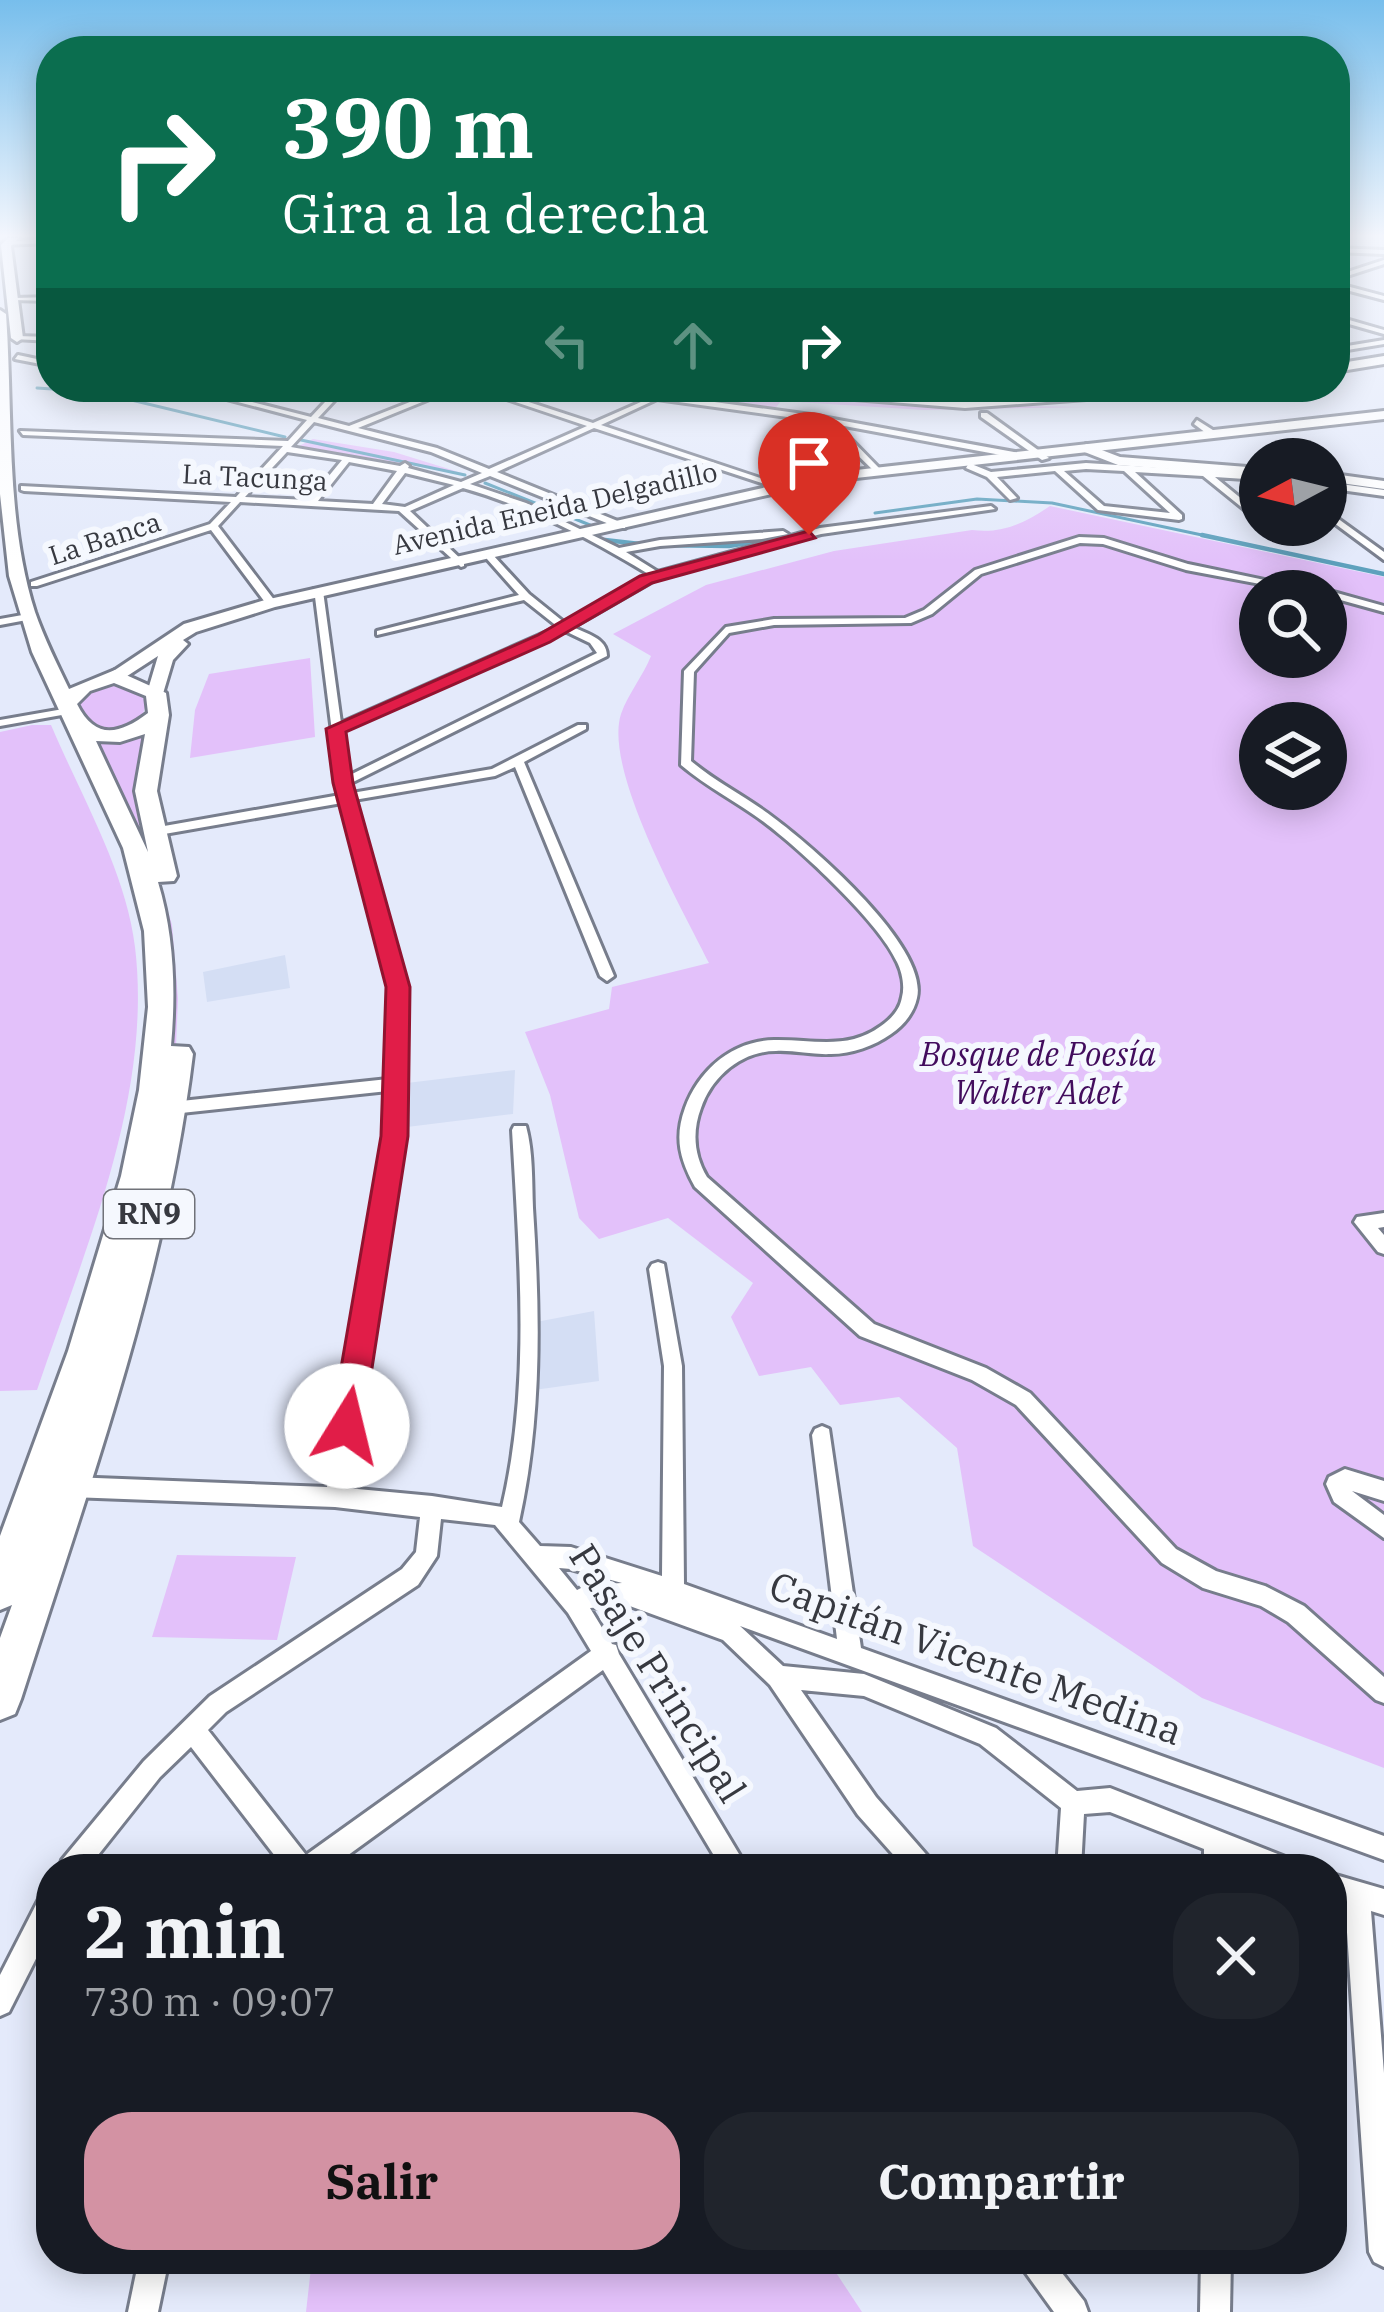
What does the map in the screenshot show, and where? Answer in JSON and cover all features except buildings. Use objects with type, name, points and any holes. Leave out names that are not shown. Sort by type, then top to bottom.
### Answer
[{"type":"highway","name":"RN9","points":[[0,1590],[132,1191],[158,1062],[163,990],[145,872],[7,566],[3,481],[6,346]]},
{"type":"highway","name":"RN9","points":[[14,346],[34,584],[54,645],[65,659]]},
{"type":"highway","points":[[100,672],[158,704],[140,729],[118,735],[98,736],[71,713],[83,687],[100,672],[141,663]]},
{"type":"highway","name":"RN9","points":[[0,1699],[121,1322],[172,1108],[180,977],[173,914],[146,791],[158,704]]},
{"type":"main road","points":[[1350,370],[1384,365]]},
{"type":"main road","points":[[935,402],[998,402]]},
{"type":"main road","name":"Avenida Eneida Delgadillo","points":[[1098,452],[1135,460],[1384,418]]},
{"type":"main road","name":"Avenida Eneida Delgadillo","points":[[785,488],[1050,459],[1214,434],[1384,418]]},
{"type":"main road","points":[[1050,459],[1098,452]]},
{"type":"main road","name":"Avenida Eneida Delgadillo","points":[[141,663],[199,624],[271,603],[619,524],[876,470],[1017,455],[1050,459]]},
{"type":"main road","points":[[1135,460],[1239,472]]},
{"type":"main road","points":[[1347,485],[1379,490]]},
{"type":"main road","name":"Avenida Eneida Delgadillo","points":[[459,561],[586,532]]},
{"type":"main road","name":"Avenida Eneida Delgadillo","points":[[158,704],[165,659],[189,639],[320,594]]},
{"type":"street","points":[[18,357],[36,361]]},
{"type":"street","points":[[250,402],[489,471],[619,524]]},
{"type":"street","name":"La Banca","points":[[34,584],[213,526],[329,402]]},
{"type":"street","points":[[352,428],[417,402]]},
{"type":"street","points":[[520,402],[785,488]]},
{"type":"street","points":[[459,561],[408,509],[647,402]]},
{"type":"street","points":[[678,402],[835,422],[1017,455]]},
{"type":"street","points":[[985,415],[1050,459],[1094,506],[1179,517],[1135,460]]},
{"type":"street","points":[[835,422],[876,470]]},
{"type":"street","points":[[1196,422],[1214,434]]},
{"type":"street","points":[[23,433],[287,446],[405,466],[464,482],[586,532],[657,575]]},
{"type":"street","points":[[312,502],[348,458]]},
{"type":"street","points":[[990,475],[1050,459],[1135,460],[1239,473]]},
{"type":"street","points":[[376,506],[405,466]]},
{"type":"street","points":[[969,466],[990,475],[1013,498]]},
{"type":"street","points":[[1204,472],[1239,501]]},
{"type":"street","name":"La Tacunga","points":[[24,488],[408,509]]},
{"type":"street","points":[[620,551],[661,540],[723,542],[991,509]]},
{"type":"street","points":[[213,526],[271,603]]},
{"type":"street","points":[[1347,529],[1384,557]]},
{"type":"street","points":[[336,729],[563,627],[657,575],[820,531]]},
{"type":"street","points":[[1239,577],[1186,567],[1104,541],[1079,540],[978,572],[928,612],[907,621],[773,622],[716,635],[692,663],[686,682],[686,762],[770,820],[893,940],[910,976],[911,999],[896,1024],[869,1040],[826,1049],[758,1047],[737,1056],[711,1078],[687,1117],[683,1144],[688,1167],[701,1183],[867,1330],[979,1374],[1023,1399],[1169,1556],[1211,1580],[1265,1598],[1296,1615],[1384,1692]]},
{"type":"street","points":[[345,790],[595,663],[603,654],[602,646],[563,627],[525,597],[490,557]]},
{"type":"street","points":[[320,594],[345,790],[396,972],[398,1084],[378,1254],[335,1498]]},
{"type":"street","points":[[381,633],[525,597]]},
{"type":"street","points":[[1347,599],[1384,609]]},
{"type":"street","points":[[0,622],[28,616]]},
{"type":"street","points":[[0,723],[71,713]]},
{"type":"street","points":[[153,832],[345,790],[519,763],[582,727]]},
{"type":"street","points":[[519,763],[607,976]]},
{"type":"street","points":[[172,1108],[398,1084]]},
{"type":"street","points":[[68,1486],[484,1510],[508,1523],[517,1492],[526,1364],[520,1130]]},
{"type":"street","points":[[1384,1220],[1364,1222],[1384,1247]]},
{"type":"street","points":[[658,1269],[674,1366],[673,1591]]},
{"type":"street","points":[[822,1435],[850,1652]]},
{"type":"street","points":[[1384,1491],[1345,1479],[1336,1484],[1342,1495],[1384,1528]]},
{"type":"street","points":[[84,1854],[192,1729],[253,1677],[410,1577],[427,1556],[432,1506]]},
{"type":"street","name":"Pasaje Principal","points":[[508,1523],[576,1605],[608,1653],[727,1854]]},
{"type":"street","name":"Capitán Vicente Medina","points":[[539,1557],[572,1558],[673,1591],[1384,1848]]},
{"type":"street","name":"Capitán Vicente Medina","points":[[576,1605],[587,1596],[627,1594],[730,1632],[778,1677],[864,1685],[988,1736],[1073,1803]]},
{"type":"street","points":[[326,1854],[608,1653]]},
{"type":"street","points":[[778,1677],[867,1806],[909,1854]]},
{"type":"street","points":[[192,1729],[293,1854]]},
{"type":"street","points":[[1071,1854],[1073,1803],[1110,1800],[1212,1854]]},
{"type":"street","points":[[1358,1895],[1384,2252]]},
{"type":"street","points":[[0,2003],[36,1932]]},
{"type":"street","points":[[143,2312],[151,2274]]},
{"type":"street","points":[[1044,2274],[1072,2312]]},
{"type":"street","points":[[1215,2312],[1216,2274]]},
{"type":"shaded area","points":[[285,955],[290,988],[207,1002],[203,972]]},
{"type":"shaded area","points":[[515,1070],[513,1114],[407,1127],[407,1083]]},
{"type":"shaded area","points":[[594,1311],[599,1381],[534,1390],[536,1322]]},
{"type":"green space","points":[[711,402],[780,402],[774,410]]},
{"type":"green space","points":[[797,402],[1084,407],[924,410]]},
{"type":"green space","points":[[313,439],[394,452],[465,474],[297,447]]},
{"type":"green space","name":"Bosque de Poesía Walter Adet","points":[[1050,506],[1384,577],[1384,1768],[1202,1698],[973,1546],[957,1448],[899,1397],[840,1405],[811,1367],[759,1376],[731,1317],[753,1283],[668,1218],[599,1239],[579,1218],[550,1095],[525,1032],[609,1009],[612,987],[709,963],[648,840],[624,769],[621,714],[651,656],[613,634],[706,585],[834,551],[1003,529]]},
{"type":"green space","points":[[310,658],[315,737],[190,758],[195,710],[209,674]]},
{"type":"green space","points":[[118,684],[141,694],[146,704],[141,720],[115,730],[88,725],[78,707],[81,701],[94,690]]},
{"type":"green space","points":[[51,725],[112,862],[130,918],[138,1003],[134,1060],[110,1173],[37,1390],[0,1391],[0,732]]},
{"type":"green space","points":[[150,730],[139,813],[172,925],[178,999],[175,1070],[170,1029],[172,958],[163,899],[134,816],[91,738]]},
{"type":"green space","points":[[177,1555],[296,1557],[277,1640],[152,1637]]},
{"type":"green space","points":[[310,2274],[837,2274],[862,2312],[306,2312]]},
{"type":"waterway","points":[[140,402],[285,437]]},
{"type":"waterway","points":[[301,440],[465,475]]},
{"type":"waterway","points":[[485,483],[590,525]]},
{"type":"waterway","points":[[875,513],[977,499],[1052,503],[1216,538]]},
{"type":"waterway","points":[[656,545],[729,546],[795,535]]},
{"type":"waterway","points":[[1202,535],[1216,538]]},
{"type":"waterway","points":[[1216,538],[1384,574]]},
{"type":"waterway","points":[[605,540],[640,544]]},
{"type":"route","points":[[347,1426],[394,1136],[398,987],[343,783],[336,729],[544,639],[646,579],[809,535]]}]
